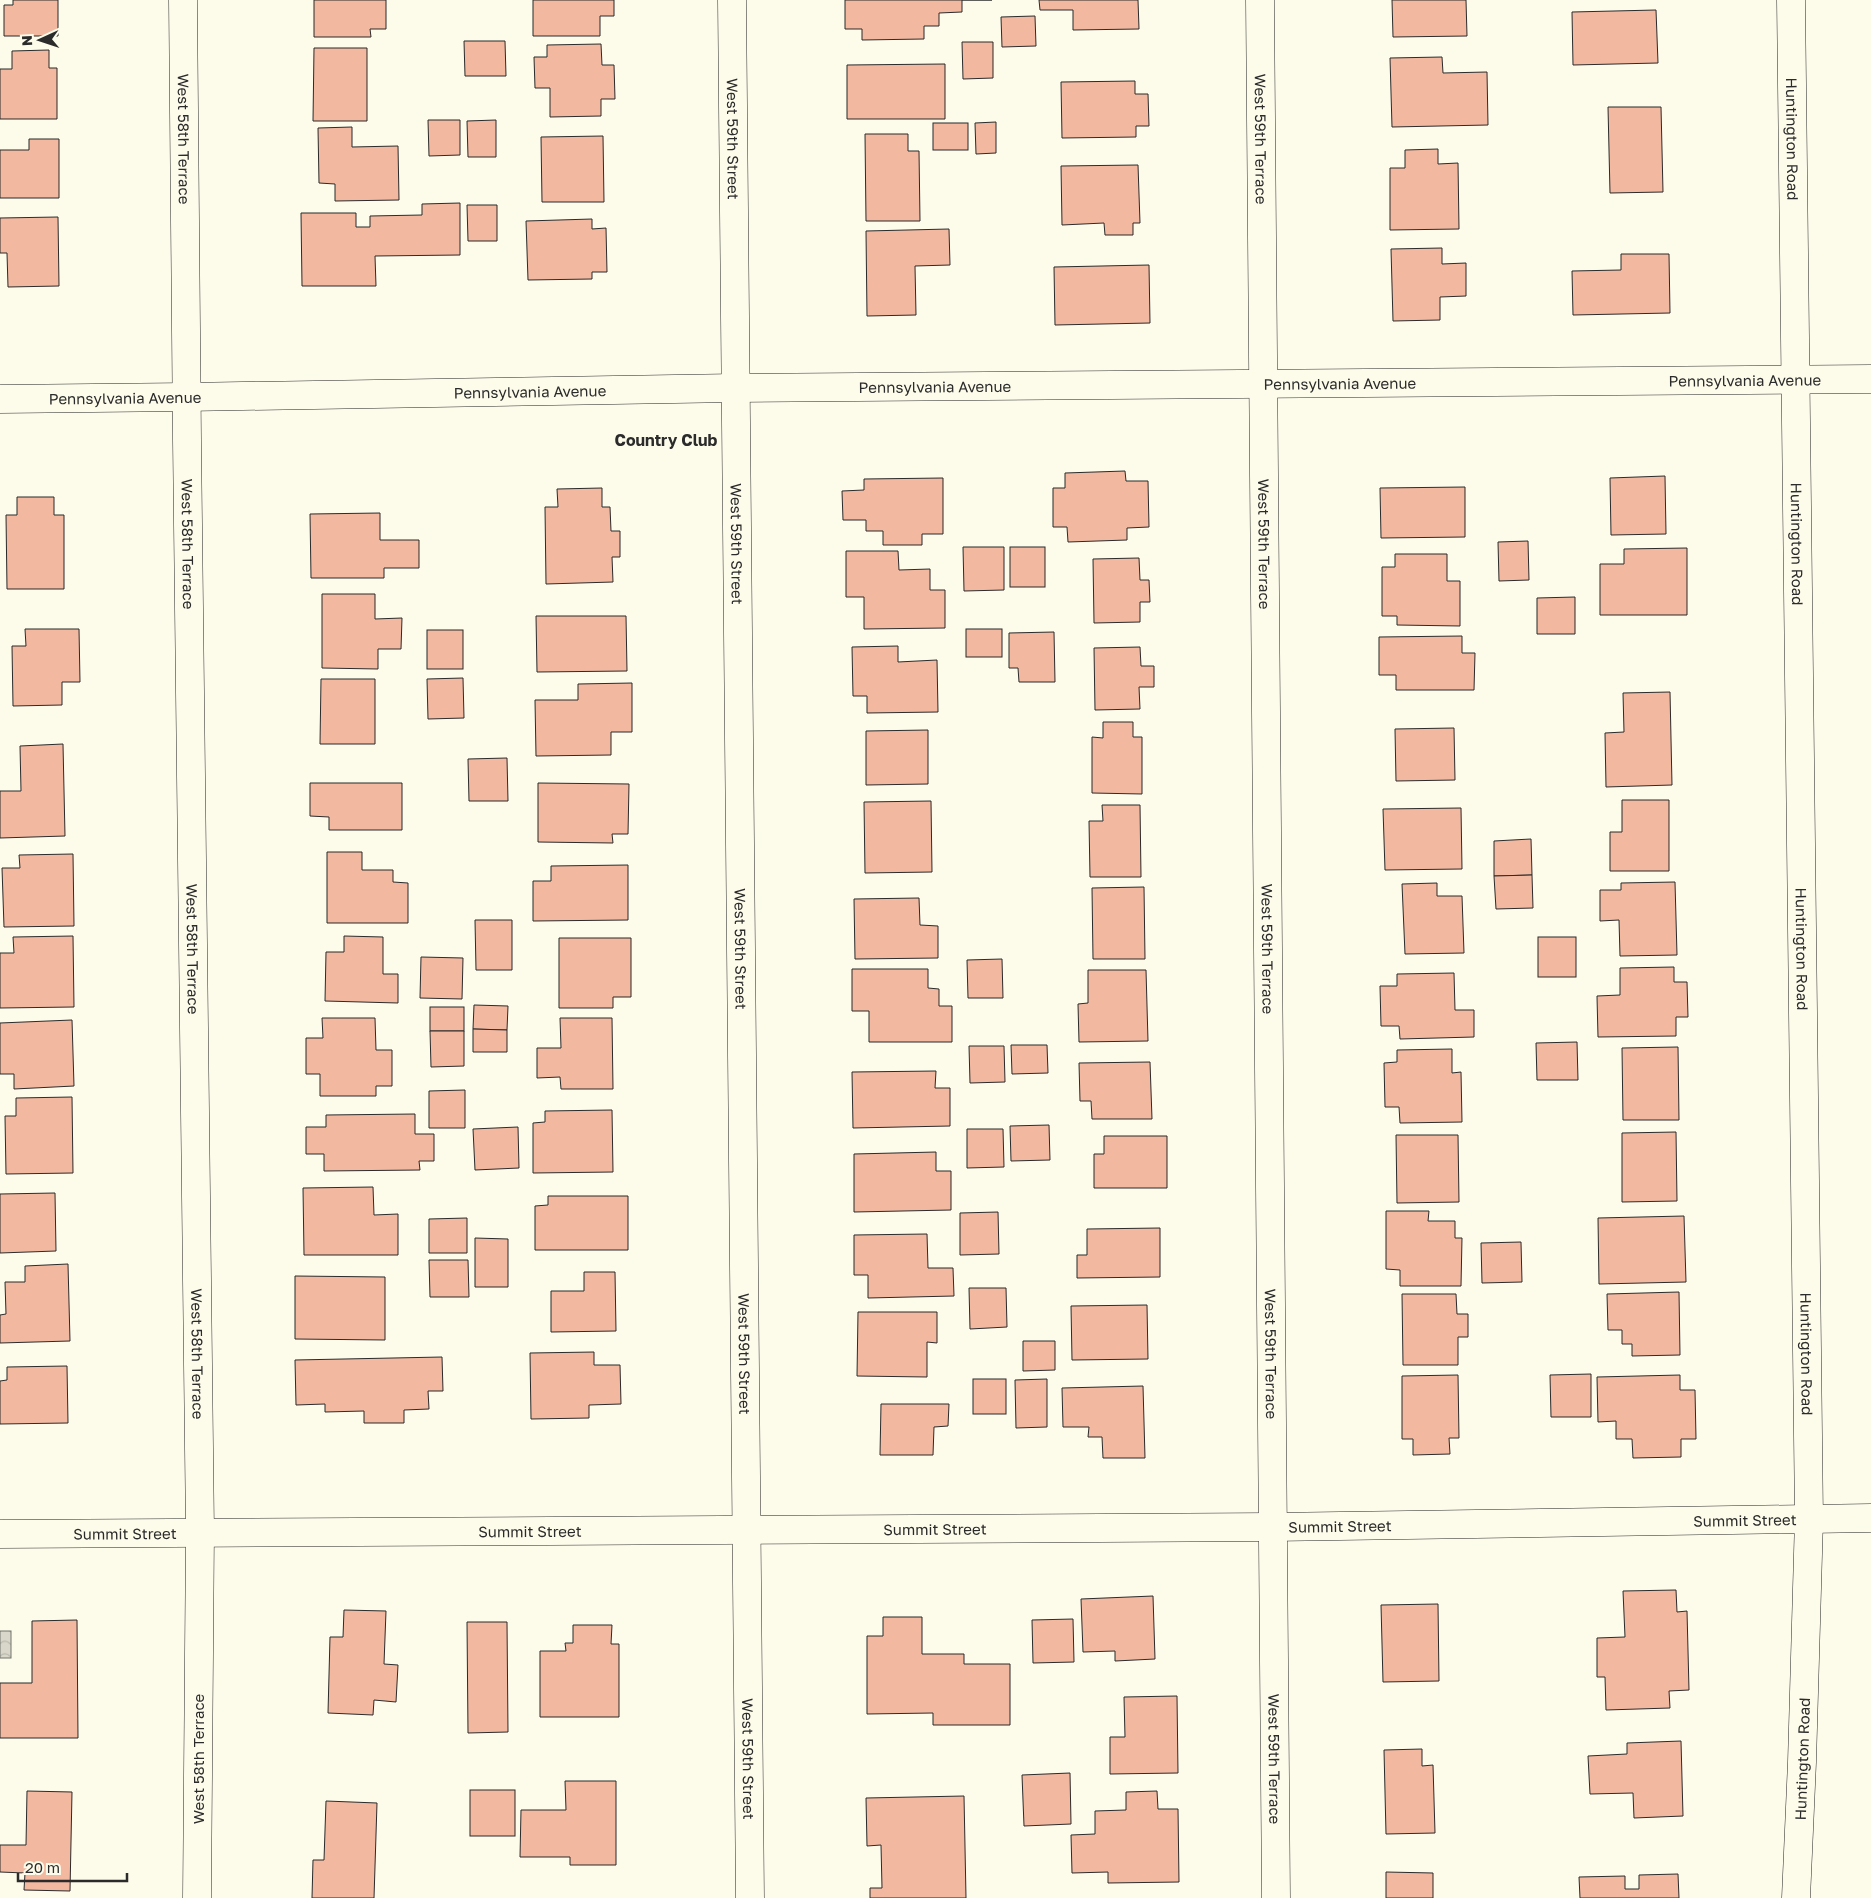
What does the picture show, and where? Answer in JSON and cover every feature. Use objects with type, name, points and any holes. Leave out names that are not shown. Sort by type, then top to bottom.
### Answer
[{"type":"street","name":"West 58th Terrace","points":[[183,0],[200,1532],[197,1898]]},
{"type":"street","name":"West 59th Street","points":[[732,0],[750,1898]]},
{"type":"street","name":"West 59th Terrace","points":[[1260,0],[1276,1898]]},
{"type":"street","name":"Huntington Road","points":[[1791,0],[1794,380],[1809,1519],[1796,1898]]},
{"type":"street","name":"Pennsylvania Avenue","points":[[0,399],[186,398],[735,388],[1871,379]]},
{"type":"street","name":"Summit Street","points":[[0,1534],[1272,1527],[1871,1518]]},
{"type":"water","points":[[0,1631],[11,1631],[11,1658],[0,1658]]},
{"type":"building","points":[[13,0],[58,0],[58,36],[4,36],[4,5],[13,5]]},
{"type":"building","points":[[314,0],[386,0],[386,29],[370,29],[371,37],[314,37]]},
{"type":"building","points":[[533,0],[614,0],[614,16],[600,16],[600,36],[533,36]]},
{"type":"building","points":[[845,0],[962,0],[962,12],[939,13],[939,26],[924,26],[924,39],[862,40],[862,29],[845,29]]},
{"type":"building","points":[[1039,0],[1138,0],[1139,29],[1073,30],[1073,10],[1040,10]]},
{"type":"building","points":[[1392,0],[1466,0],[1467,36],[1393,37]]},
{"type":"building","points":[[1656,10],[1658,63],[1573,65],[1572,12]]},
{"type":"building","points":[[1035,16],[1036,46],[1002,47],[1001,17]]},
{"type":"building","points":[[464,41],[505,41],[506,76],[465,76]]},
{"type":"building","points":[[962,42],[993,42],[993,78],[963,79]]},
{"type":"building","points":[[601,44],[602,65],[614,65],[615,99],[601,99],[601,116],[550,117],[550,88],[535,88],[534,57],[547,57],[547,45]]},
{"type":"building","points":[[314,48],[367,48],[367,121],[313,121]]},
{"type":"building","points":[[49,50],[49,68],[57,68],[57,119],[0,119],[0,69],[12,69],[12,51]]},
{"type":"building","points":[[1442,57],[1443,73],[1487,72],[1488,125],[1392,127],[1390,58]]},
{"type":"building","points":[[945,64],[945,119],[847,119],[847,65]]},
{"type":"building","points":[[1135,81],[1135,94],[1148,94],[1149,126],[1136,126],[1136,137],[1062,138],[1061,82]]},
{"type":"building","points":[[1608,107],[1661,107],[1663,192],[1610,193]]},
{"type":"building","points":[[428,120],[460,120],[460,155],[429,156]]},
{"type":"building","points":[[496,120],[496,157],[468,157],[467,121]]},
{"type":"building","points":[[996,122],[996,153],[976,154],[975,123]]},
{"type":"building","points":[[933,123],[968,123],[968,150],[933,150]]},
{"type":"building","points":[[352,127],[352,147],[398,146],[399,200],[335,201],[335,184],[319,183],[318,128]]},
{"type":"building","points":[[865,134],[908,134],[908,151],[919,151],[920,221],[866,221]]},
{"type":"building","points":[[603,136],[604,202],[542,202],[541,137]]},
{"type":"building","points":[[29,139],[59,139],[59,198],[0,198],[0,150],[29,150]]},
{"type":"building","points":[[1438,149],[1438,164],[1458,163],[1459,229],[1390,230],[1390,168],[1405,168],[1405,150]]},
{"type":"building","points":[[1138,165],[1140,223],[1133,223],[1133,235],[1105,235],[1104,223],[1062,225],[1061,166]]},
{"type":"building","points":[[460,203],[460,255],[375,256],[376,286],[302,286],[301,213],[356,213],[356,227],[370,227],[370,216],[422,215],[422,204]]},
{"type":"building","points":[[467,205],[497,205],[497,241],[468,241]]},
{"type":"building","points":[[58,217],[59,286],[8,287],[7,253],[0,253],[0,218]]},
{"type":"building","points":[[592,219],[592,229],[606,228],[607,272],[592,272],[592,279],[528,280],[526,221]]},
{"type":"building","points":[[949,229],[950,265],[915,266],[916,315],[867,316],[866,231]]},
{"type":"building","points":[[1442,248],[1442,264],[1466,263],[1466,296],[1440,297],[1440,320],[1393,321],[1391,249]]},
{"type":"building","points":[[1621,254],[1669,254],[1670,313],[1573,315],[1572,271],[1621,270]]},
{"type":"building","points":[[1149,265],[1150,323],[1055,325],[1054,267]]},
{"type":"building","points":[[1125,471],[1126,481],[1148,481],[1149,527],[1127,528],[1127,540],[1068,542],[1067,527],[1053,527],[1053,488],[1065,488],[1065,473]]},
{"type":"building","points":[[1665,476],[1666,534],[1611,535],[1610,478]]},
{"type":"building","points":[[943,478],[943,534],[922,534],[922,545],[883,545],[883,531],[866,531],[866,520],[843,520],[842,491],[864,490],[864,479]]},
{"type":"building","points":[[1465,487],[1465,537],[1381,538],[1380,488]]},
{"type":"building","points":[[602,488],[602,507],[610,507],[611,531],[620,531],[620,557],[612,557],[613,582],[546,584],[545,507],[558,507],[557,489]]},
{"type":"building","points":[[17,497],[54,497],[54,515],[64,515],[64,589],[7,589],[6,515],[17,515]]},
{"type":"building","points":[[380,513],[380,540],[419,540],[419,568],[384,568],[384,578],[311,578],[310,514]]},
{"type":"building","points":[[1528,541],[1529,580],[1499,581],[1498,542]]},
{"type":"building","points":[[963,547],[1004,547],[1004,590],[964,591]]},
{"type":"building","points":[[1010,547],[1045,547],[1045,587],[1010,587]]},
{"type":"building","points":[[1687,548],[1687,615],[1600,615],[1600,564],[1624,564],[1624,549]]},
{"type":"building","points":[[846,551],[898,551],[899,570],[930,569],[930,590],[945,590],[945,628],[864,629],[864,597],[846,597]]},
{"type":"building","points":[[1395,554],[1447,554],[1447,581],[1460,581],[1460,626],[1397,625],[1397,616],[1382,616],[1382,567],[1395,567]]},
{"type":"building","points":[[1139,558],[1140,580],[1149,580],[1150,602],[1140,602],[1140,622],[1094,623],[1093,559]]},
{"type":"building","points":[[322,594],[375,594],[375,619],[402,618],[401,649],[378,649],[378,669],[322,668]]},
{"type":"building","points":[[1575,597],[1575,634],[1537,634],[1537,598]]},
{"type":"building","points":[[536,616],[626,616],[627,671],[537,672]]},
{"type":"building","points":[[25,629],[79,629],[80,682],[62,682],[62,705],[13,706],[12,646],[26,646]]},
{"type":"building","points":[[966,629],[1002,629],[1002,657],[966,657]]},
{"type":"building","points":[[427,630],[463,630],[463,669],[427,669]]},
{"type":"building","points":[[1054,632],[1055,682],[1019,682],[1018,668],[1009,668],[1009,633]]},
{"type":"building","points":[[1462,636],[1462,653],[1475,653],[1474,690],[1396,690],[1396,675],[1379,675],[1379,637]]},
{"type":"building","points":[[898,646],[898,662],[937,660],[938,712],[867,713],[867,696],[853,696],[852,647]]},
{"type":"building","points":[[1140,647],[1141,666],[1154,666],[1154,687],[1139,687],[1140,709],[1095,710],[1094,648]]},
{"type":"building","points":[[463,678],[464,718],[428,719],[427,679]]},
{"type":"building","points":[[321,679],[375,679],[375,744],[320,744]]},
{"type":"building","points":[[632,683],[632,732],[611,732],[611,755],[536,756],[535,700],[578,700],[578,684]]},
{"type":"building","points":[[1670,692],[1672,785],[1606,787],[1605,733],[1624,732],[1623,693]]},
{"type":"building","points":[[1103,722],[1133,722],[1133,737],[1142,737],[1142,794],[1092,793],[1092,737],[1103,738]]},
{"type":"building","points":[[1454,728],[1455,780],[1396,781],[1395,729]]},
{"type":"building","points":[[928,730],[928,784],[866,785],[866,731]]},
{"type":"building","points":[[63,744],[65,836],[0,838],[0,791],[21,791],[20,746]]},
{"type":"building","points":[[507,758],[508,801],[469,801],[468,759]]},
{"type":"building","points":[[310,783],[402,783],[402,830],[329,830],[329,817],[310,816]]},
{"type":"building","points":[[538,783],[629,784],[628,834],[612,834],[613,843],[538,842]]},
{"type":"building","points":[[1622,800],[1669,800],[1669,871],[1610,871],[1610,832],[1622,832]]},
{"type":"building","points":[[931,801],[932,872],[865,873],[864,802]]},
{"type":"building","points":[[1102,805],[1140,805],[1141,877],[1090,877],[1089,821],[1103,821]]},
{"type":"building","points":[[1461,808],[1462,869],[1385,870],[1383,809]]},
{"type":"building","points":[[1531,839],[1532,875],[1494,876],[1494,841]]},
{"type":"building","points":[[327,852],[362,852],[362,870],[393,870],[393,882],[408,883],[408,923],[327,923]]},
{"type":"building","points":[[73,854],[74,926],[4,927],[2,868],[20,868],[19,855]]},
{"type":"building","points":[[628,865],[628,920],[533,921],[533,881],[551,881],[551,866]]},
{"type":"building","points":[[1532,875],[1533,908],[1496,909],[1494,876]]},
{"type":"building","points":[[1675,882],[1677,955],[1620,956],[1619,920],[1600,921],[1600,890],[1621,890],[1621,883]]},
{"type":"building","points":[[1437,883],[1437,896],[1462,896],[1464,953],[1405,954],[1402,884]]},
{"type":"building","points":[[1144,887],[1145,959],[1093,959],[1092,888]]},
{"type":"building","points":[[919,898],[920,925],[938,926],[938,958],[855,959],[854,899]]},
{"type":"building","points":[[475,920],[512,920],[512,970],[476,970]]},
{"type":"building","points":[[73,936],[74,1007],[0,1008],[0,953],[14,953],[13,937]]},
{"type":"building","points":[[344,936],[383,937],[383,974],[398,974],[398,1003],[325,1001],[326,952],[344,952]]},
{"type":"building","points":[[1538,937],[1576,937],[1576,977],[1538,977]]},
{"type":"building","points":[[559,938],[631,938],[631,997],[613,997],[613,1008],[559,1008]]},
{"type":"building","points":[[421,957],[463,958],[462,999],[420,998]]},
{"type":"building","points":[[1002,959],[1003,998],[968,998],[967,960]]},
{"type":"building","points":[[1674,967],[1674,982],[1687,982],[1688,1017],[1676,1017],[1676,1036],[1598,1037],[1597,996],[1620,995],[1620,968]]},
{"type":"building","points":[[852,969],[928,969],[928,988],[939,989],[939,1006],[952,1006],[952,1042],[869,1042],[869,1011],[852,1011]]},
{"type":"building","points":[[1088,970],[1146,970],[1148,1041],[1079,1042],[1078,1004],[1088,1003]]},
{"type":"building","points":[[1454,973],[1455,1010],[1474,1010],[1474,1037],[1400,1039],[1399,1026],[1381,1026],[1380,986],[1397,986],[1397,974]]},
{"type":"building","points":[[474,1005],[508,1006],[507,1030],[473,1029]]},
{"type":"building","points":[[430,1007],[464,1007],[464,1031],[430,1031]]},
{"type":"building","points":[[322,1018],[375,1018],[376,1050],[392,1050],[392,1086],[376,1086],[376,1096],[320,1096],[320,1074],[306,1074],[306,1038],[323,1038]]},
{"type":"building","points":[[560,1018],[612,1018],[613,1089],[561,1089],[560,1077],[537,1078],[537,1048],[561,1048]]},
{"type":"building","points":[[72,1020],[74,1086],[14,1089],[14,1074],[0,1074],[0,1023]]},
{"type":"building","points":[[473,1029],[507,1030],[507,1052],[473,1052]]},
{"type":"building","points":[[430,1031],[464,1031],[464,1066],[431,1067]]},
{"type":"building","points":[[1577,1042],[1578,1080],[1537,1080],[1536,1043]]},
{"type":"building","points":[[1011,1045],[1047,1045],[1048,1073],[1012,1074]]},
{"type":"building","points":[[969,1046],[1004,1046],[1005,1082],[970,1083]]},
{"type":"building","points":[[1678,1047],[1679,1120],[1623,1120],[1622,1048]]},
{"type":"building","points":[[1452,1049],[1452,1073],[1461,1072],[1462,1122],[1400,1123],[1399,1107],[1385,1107],[1384,1063],[1397,1062],[1397,1050]]},
{"type":"building","points":[[1150,1062],[1152,1119],[1092,1119],[1091,1101],[1080,1101],[1079,1063]]},
{"type":"building","points":[[936,1071],[935,1088],[950,1088],[950,1126],[853,1128],[852,1072]]},
{"type":"building","points":[[465,1090],[465,1128],[429,1128],[429,1091]]},
{"type":"building","points":[[72,1097],[73,1173],[6,1174],[5,1116],[16,1116],[16,1098]]},
{"type":"building","points":[[612,1110],[613,1172],[533,1173],[533,1123],[545,1122],[545,1111]]},
{"type":"building","points":[[415,1114],[415,1134],[434,1134],[434,1161],[419,1161],[420,1170],[324,1171],[324,1154],[306,1154],[306,1127],[326,1127],[326,1115]]},
{"type":"building","points":[[1049,1125],[1050,1160],[1011,1161],[1010,1126]]},
{"type":"building","points":[[518,1127],[519,1168],[475,1170],[473,1129]]},
{"type":"building","points":[[967,1129],[1003,1129],[1004,1167],[967,1168]]},
{"type":"building","points":[[1676,1132],[1677,1201],[1622,1202],[1622,1133]]},
{"type":"building","points":[[1396,1135],[1458,1135],[1459,1202],[1397,1203]]},
{"type":"building","points":[[1104,1136],[1167,1136],[1167,1188],[1094,1188],[1094,1154],[1104,1154]]},
{"type":"building","points":[[936,1152],[936,1171],[951,1171],[951,1210],[854,1212],[854,1154]]},
{"type":"building","points":[[373,1187],[374,1215],[398,1214],[398,1255],[304,1255],[303,1188]]},
{"type":"building","points":[[55,1193],[56,1251],[0,1253],[0,1194]]},
{"type":"building","points":[[548,1196],[628,1196],[628,1250],[535,1250],[535,1206],[548,1205]]},
{"type":"building","points":[[1386,1211],[1429,1211],[1428,1221],[1455,1221],[1455,1238],[1462,1238],[1461,1286],[1400,1286],[1400,1270],[1386,1269]]},
{"type":"building","points":[[998,1212],[999,1254],[960,1255],[960,1213]]},
{"type":"building","points":[[1684,1216],[1686,1282],[1599,1284],[1598,1218]]},
{"type":"building","points":[[467,1218],[467,1253],[429,1253],[429,1219]]},
{"type":"building","points":[[1160,1228],[1160,1277],[1077,1278],[1077,1255],[1087,1255],[1087,1229]]},
{"type":"building","points":[[927,1234],[928,1268],[953,1268],[954,1296],[868,1298],[868,1275],[854,1275],[854,1235]]},
{"type":"building","points":[[475,1238],[508,1239],[508,1287],[475,1287]]},
{"type":"building","points":[[1521,1242],[1522,1282],[1482,1283],[1481,1243]]},
{"type":"building","points":[[429,1260],[468,1260],[469,1297],[430,1297]]},
{"type":"building","points":[[68,1264],[70,1341],[0,1343],[0,1315],[6,1314],[5,1282],[25,1282],[25,1266]]},
{"type":"building","points":[[584,1272],[615,1272],[616,1331],[551,1332],[551,1291],[584,1291]]},
{"type":"building","points":[[295,1276],[385,1277],[385,1340],[295,1339]]},
{"type":"building","points":[[969,1288],[1006,1288],[1007,1327],[970,1329]]},
{"type":"building","points":[[1679,1292],[1680,1355],[1632,1356],[1632,1344],[1622,1344],[1622,1330],[1608,1330],[1607,1294]]},
{"type":"building","points":[[1402,1294],[1456,1294],[1457,1314],[1468,1314],[1468,1337],[1458,1337],[1458,1365],[1403,1365]]},
{"type":"building","points":[[1147,1305],[1148,1359],[1072,1360],[1071,1306]]},
{"type":"building","points":[[858,1312],[937,1312],[937,1343],[927,1342],[927,1377],[857,1376]]},
{"type":"building","points":[[1023,1341],[1055,1341],[1055,1370],[1023,1371]]},
{"type":"building","points":[[594,1352],[594,1365],[620,1365],[621,1404],[589,1405],[589,1418],[531,1419],[530,1353]]},
{"type":"building","points":[[442,1357],[443,1391],[428,1391],[429,1409],[404,1410],[404,1423],[364,1423],[364,1411],[325,1412],[325,1404],[296,1405],[295,1360]]},
{"type":"building","points":[[67,1366],[68,1423],[0,1424],[0,1381],[7,1380],[7,1367]]},
{"type":"building","points":[[1591,1374],[1591,1417],[1551,1417],[1550,1375]]},
{"type":"building","points":[[1458,1375],[1459,1438],[1449,1438],[1450,1454],[1413,1455],[1413,1439],[1402,1439],[1402,1376]]},
{"type":"building","points":[[1680,1375],[1680,1390],[1695,1390],[1696,1439],[1681,1439],[1681,1457],[1633,1458],[1632,1439],[1616,1439],[1616,1421],[1598,1422],[1597,1377]]},
{"type":"building","points":[[973,1379],[1006,1379],[1006,1414],[973,1414]]},
{"type":"building","points":[[1047,1379],[1047,1427],[1016,1428],[1015,1380]]},
{"type":"building","points":[[1143,1386],[1145,1458],[1103,1458],[1102,1437],[1088,1437],[1089,1427],[1063,1427],[1062,1388]]},
{"type":"building","points":[[881,1404],[949,1404],[948,1426],[934,1427],[933,1455],[880,1455]]},
{"type":"building","points":[[1676,1590],[1677,1612],[1687,1611],[1689,1690],[1669,1691],[1670,1708],[1606,1710],[1605,1677],[1597,1677],[1597,1638],[1625,1637],[1623,1591]]},
{"type":"building","points":[[1153,1596],[1155,1659],[1115,1661],[1115,1651],[1083,1652],[1081,1599]]},
{"type":"building","points":[[1438,1604],[1439,1681],[1383,1682],[1381,1605]]},
{"type":"building","points":[[344,1610],[386,1611],[384,1664],[398,1665],[396,1702],[374,1700],[373,1715],[328,1713],[330,1637],[343,1637]]},
{"type":"building","points":[[883,1617],[922,1617],[922,1654],[964,1654],[964,1664],[1010,1664],[1010,1725],[933,1725],[933,1713],[867,1714],[867,1636],[883,1636]]},
{"type":"building","points":[[1073,1619],[1074,1662],[1033,1663],[1032,1620]]},
{"type":"building","points":[[77,1620],[78,1738],[0,1738],[0,1683],[32,1683],[32,1621]]},
{"type":"building","points":[[467,1622],[507,1622],[508,1732],[468,1733]]},
{"type":"building","points":[[573,1625],[612,1625],[611,1644],[619,1644],[619,1717],[540,1717],[540,1651],[566,1651],[565,1643],[573,1643]]},
{"type":"building","points":[[1177,1696],[1178,1773],[1110,1774],[1110,1737],[1125,1737],[1124,1697]]},
{"type":"building","points":[[1681,1741],[1683,1816],[1634,1818],[1633,1793],[1590,1794],[1588,1756],[1627,1754],[1627,1743]]},
{"type":"building","points":[[1422,1749],[1422,1766],[1433,1765],[1435,1833],[1386,1834],[1384,1750]]},
{"type":"building","points":[[1070,1773],[1071,1824],[1024,1826],[1022,1775]]},
{"type":"building","points":[[565,1781],[616,1781],[616,1865],[570,1865],[570,1857],[520,1857],[521,1810],[566,1810]]},
{"type":"building","points":[[470,1790],[515,1790],[515,1836],[470,1836]]},
{"type":"building","points":[[27,1791],[72,1792],[70,1891],[24,1890],[25,1873],[0,1872],[0,1845],[26,1845]]},
{"type":"building","points":[[1157,1791],[1158,1809],[1178,1809],[1179,1882],[1108,1883],[1108,1872],[1072,1873],[1071,1835],[1095,1834],[1095,1811],[1126,1810],[1126,1792]]},
{"type":"building","points":[[964,1796],[966,1898],[870,1898],[870,1888],[882,1888],[881,1845],[867,1846],[866,1798]]},
{"type":"building","points":[[326,1801],[377,1803],[374,1898],[312,1898],[313,1860],[324,1860]]},
{"type":"building","points":[[1386,1872],[1433,1873],[1433,1898],[1386,1898]]},
{"type":"building","points":[[1678,1874],[1679,1898],[1580,1898],[1579,1877],[1625,1876],[1625,1889],[1639,1889],[1639,1875]]},
{"type":"district","name":"Country Club","points":[[666,440]]}]
